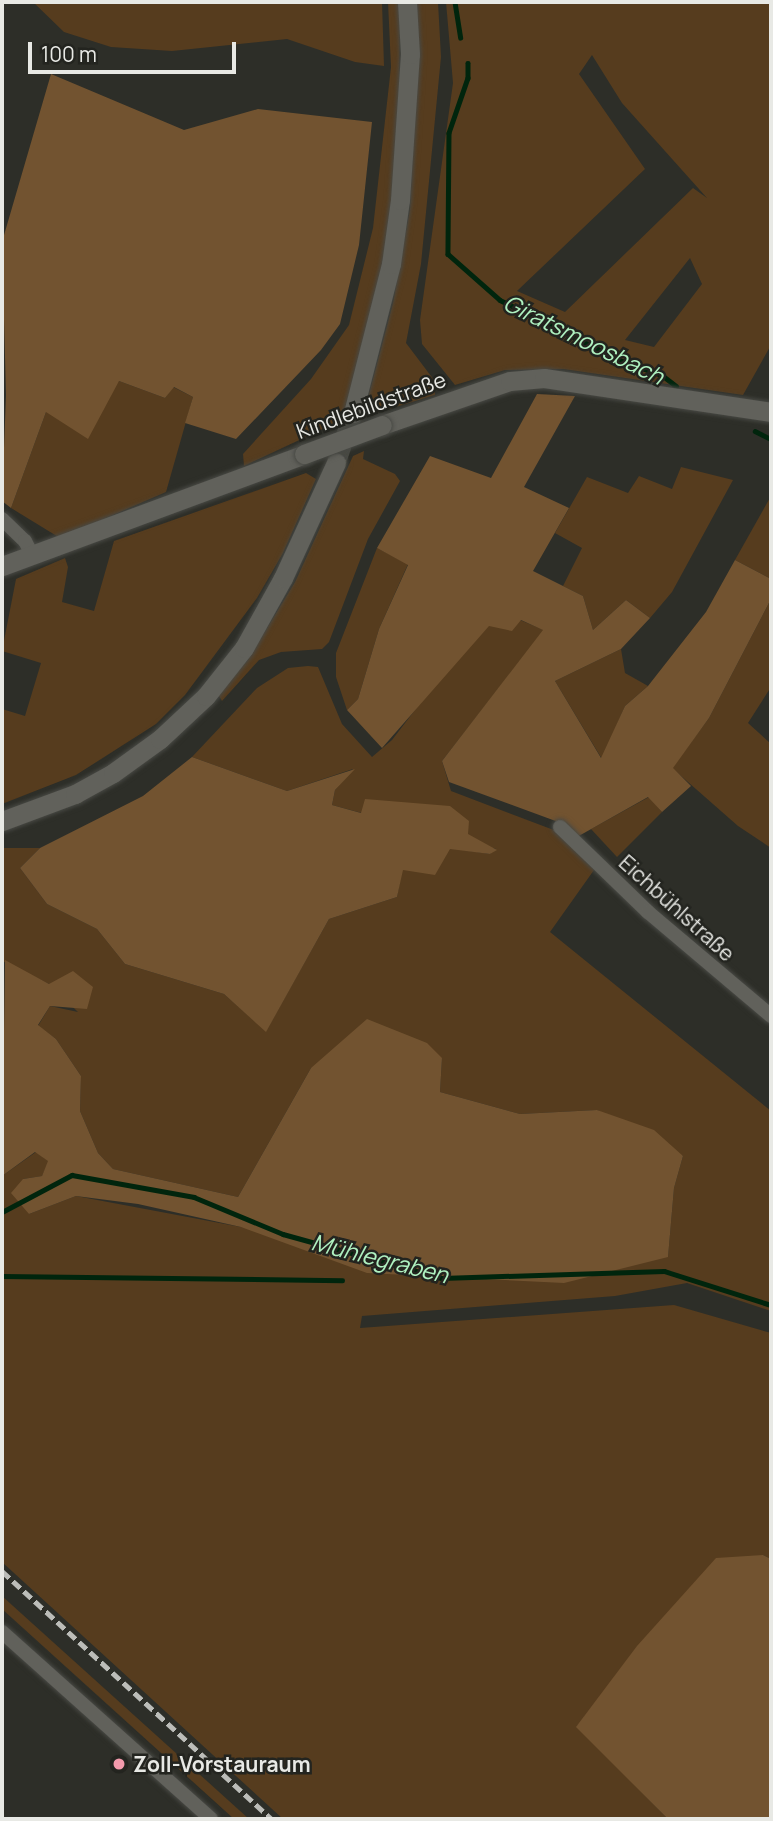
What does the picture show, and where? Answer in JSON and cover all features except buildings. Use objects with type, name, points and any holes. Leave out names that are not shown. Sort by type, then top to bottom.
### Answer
[{"type":"main road","points":[[353,413],[391,264],[400,200],[410,54],[407,2]]},
{"type":"main road","name":"Kindlebildstraße","points":[[2,566],[382,425],[510,381],[544,378],[771,412]]},
{"type":"main road","points":[[2,821],[75,794],[113,773],[160,739],[206,696],[244,648],[283,578],[335,463]]},
{"type":"street","points":[[2,519],[25,541],[32,555]]},
{"type":"street","name":"Eichbühlstraße","points":[[559,827],[648,912],[771,1016]]},
{"type":"street","points":[[2,1632],[211,1819]]},
{"type":"shaded area","points":[[33,2],[382,2],[384,66],[355,62],[287,39],[172,51],[111,47],[64,32]]},
{"type":"shaded area","points":[[388,2],[400,2],[399,142],[386,254],[354,386],[342,420],[244,466],[243,454],[311,379],[349,325],[373,228],[391,67]]},
{"type":"shaded area","points":[[415,2],[438,2],[441,57],[421,264],[406,343],[434,380],[435,395],[363,417],[393,303],[410,209],[417,68]]},
{"type":"shaded area","points":[[446,2],[771,2],[771,345],[743,395],[563,369],[505,370],[455,385],[422,344],[420,320],[453,83]],"holes":[[[592,55],[622,103],[707,198],[693,188],[565,312],[517,291],[645,169],[579,74]],[[690,258],[702,284],[654,347],[625,340]]]},
{"type":"shaded area","points":[[51,74],[184,130],[258,109],[372,122],[359,245],[340,324],[321,350],[236,439],[185,423],[193,397],[174,387],[165,398],[119,381],[88,439],[46,412],[11,508],[2,501],[6,395],[2,242]]},
{"type":"shaded area","points":[[119,381],[165,398],[173,387],[193,397],[166,492],[60,538],[11,508],[46,412]]},
{"type":"shaded area","points":[[537,394],[575,396],[524,487],[569,508],[533,571],[583,596],[593,630],[626,600],[650,618],[621,649],[555,681],[601,758],[625,706],[648,686],[706,612],[735,560],[771,579],[771,599],[709,718],[673,768],[691,786],[662,812],[648,797],[577,837],[561,823],[449,782],[442,761],[543,630],[521,620],[512,631],[489,626],[382,748],[347,710],[358,699],[379,629],[408,565],[377,548],[430,456],[491,478]]},
{"type":"shaded area","points":[[364,451],[363,459],[395,474],[400,481],[368,539],[329,642],[322,649],[281,652],[259,660],[222,701],[218,694],[247,661],[295,582],[353,456]]},
{"type":"shaded area","points":[[681,467],[733,480],[672,592],[650,618],[626,600],[593,630],[583,596],[563,586],[582,548],[555,533],[587,477],[628,493],[639,476],[672,489]]},
{"type":"shaded area","points":[[306,473],[316,479],[283,553],[257,598],[185,695],[156,724],[76,775],[2,804],[2,709],[25,716],[41,663],[2,651],[16,579],[65,558],[68,567],[62,602],[94,611],[114,541]]},
{"type":"shaded area","points":[[771,496],[771,579],[735,560]]},
{"type":"shaded area","points":[[377,548],[408,564],[379,629],[358,699],[347,710],[336,677],[336,653]]},
{"type":"shaded area","points":[[771,599],[771,687],[748,723],[771,744],[771,848],[738,826],[672,768],[709,718]]},
{"type":"shaded area","points":[[520,620],[544,630],[442,761],[451,791],[559,832],[594,870],[550,932],[771,1111],[771,1311],[687,1283],[615,1296],[362,1316],[360,1328],[674,1305],[771,1333],[771,1559],[763,1555],[577,1726],[668,1819],[283,1819],[2,1562],[2,1176],[36,1152],[49,1161],[42,1176],[23,1179],[29,1214],[76,1196],[241,1227],[668,1257],[674,1188],[683,1156],[597,1110],[520,1114],[440,1092],[442,1058],[311,1068],[238,1197],[113,1169],[98,1153],[80,1111],[81,1076],[56,1039],[38,1026],[50,1006],[78,1012],[49,984],[2,961],[2,848],[40,848],[20,868],[47,904],[97,929],[125,964],[224,994],[266,1031],[329,919],[397,897],[402,870],[450,848],[490,854],[496,849],[332,805],[335,790],[353,769],[287,791],[192,757],[257,688],[288,668],[308,666],[318,667],[342,724],[372,757],[392,740],[435,684],[489,625]]},
{"type":"shaded area","points":[[621,649],[625,673],[648,686],[625,706],[602,759],[555,681]]},
{"type":"shaded area","points":[[192,757],[287,791],[355,769],[335,790],[332,805],[361,813],[365,799],[450,806],[469,821],[468,834],[497,850],[490,854],[450,849],[435,875],[403,870],[397,897],[329,919],[266,1032],[224,994],[125,964],[97,929],[47,904],[20,868],[40,848],[143,796]]},
{"type":"shaded area","points":[[649,797],[662,812],[617,857],[591,829]]},
{"type":"shaded area","points":[[5,960],[49,984],[73,971],[93,987],[87,1009],[50,1006],[38,1025],[56,1039],[81,1076],[80,1111],[98,1153],[113,1169],[238,1197],[311,1068],[367,1019],[427,1043],[442,1058],[440,1092],[520,1114],[597,1110],[654,1130],[683,1156],[674,1188],[668,1257],[564,1283],[367,1273],[241,1227],[138,1204],[76,1196],[29,1214],[11,1193],[23,1179],[42,1176],[48,1161],[35,1152],[2,1176]]},
{"type":"shaded area","points":[[763,1555],[771,1559],[771,1819],[668,1819],[576,1727],[637,1646],[716,1558]]},
{"type":"shaded area","points":[[2,1596],[249,1819],[234,1819],[2,1609]]},
{"type":"waterway","name":"Giratsmoosbach","points":[[455,2],[461,38]]},
{"type":"waterway","name":"Giratsmoosbach","points":[[468,63],[468,78],[449,133],[448,254],[500,300],[622,361],[662,375],[676,386]]},
{"type":"waterway","name":"Giratsmoosbach","points":[[755,431],[771,439]]},
{"type":"waterway","name":"Mühlegraben","points":[[2,1212],[72,1175],[194,1197],[283,1234],[442,1278],[664,1271],[771,1305]]},
{"type":"waterway","points":[[2,1276],[342,1280]]},
{"type":"tunnel","points":[[336,463],[353,413]]},
{"type":"railway","points":[[2,1571],[272,1819]]},
{"type":"place","name":"Zoll-Vorstauraum","points":[[119,1764]]}]
